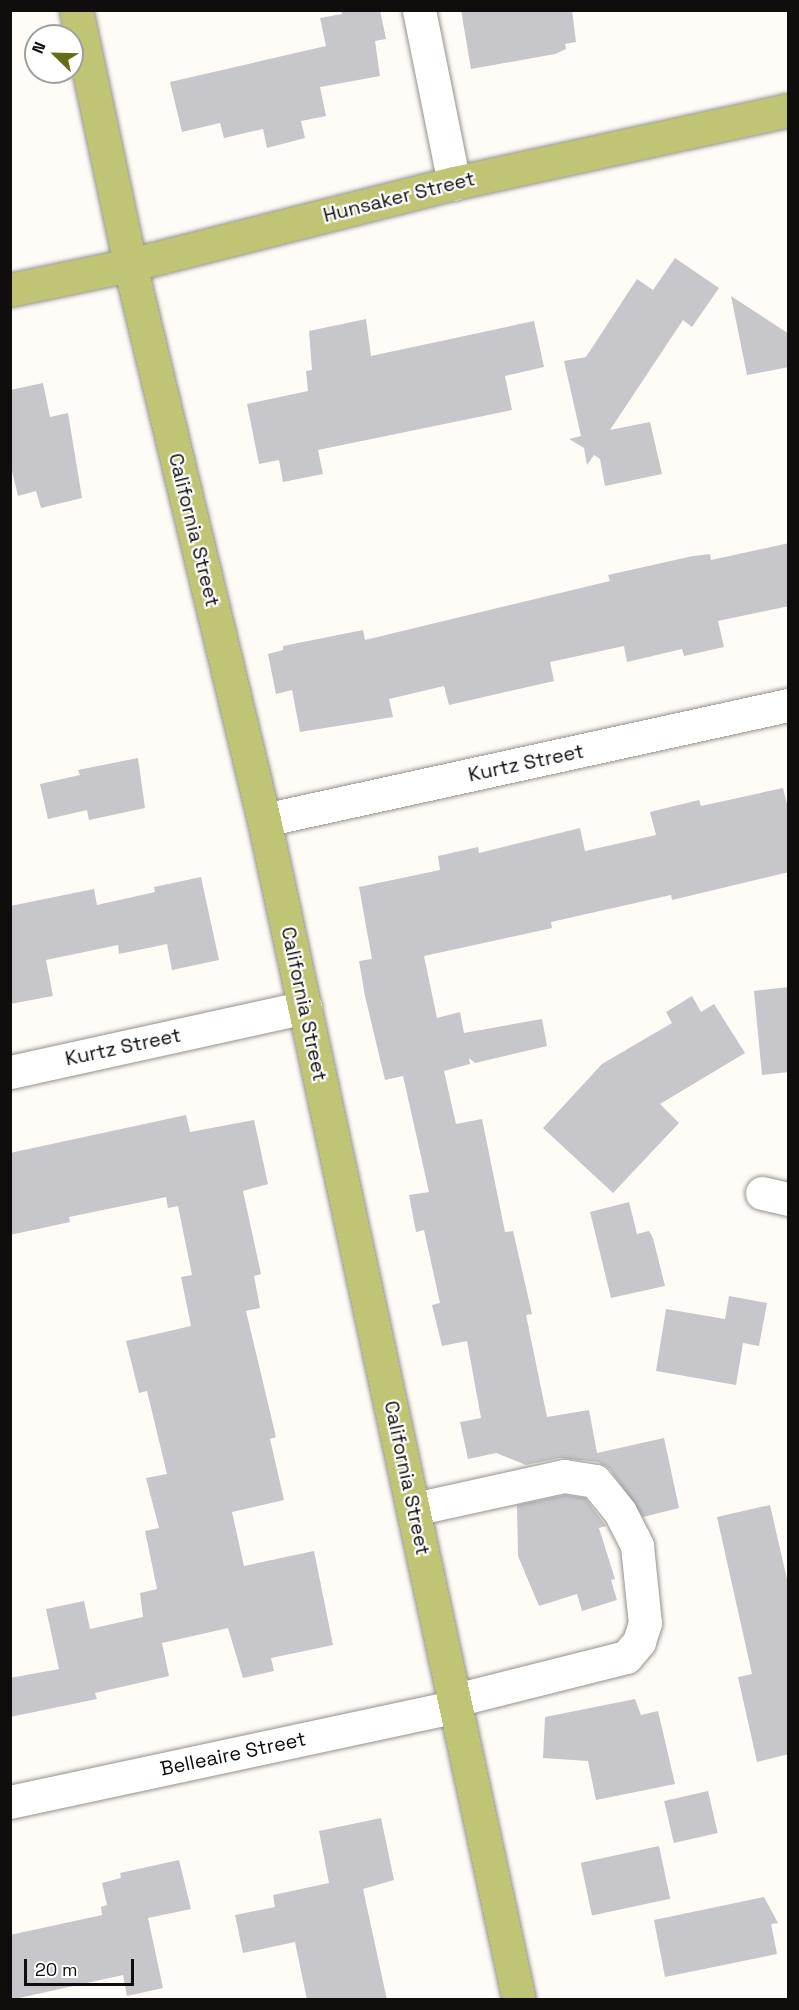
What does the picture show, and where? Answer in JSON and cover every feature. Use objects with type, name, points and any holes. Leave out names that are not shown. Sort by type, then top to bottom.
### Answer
[{"type":"main road","name":"California Street","points":[[76,10],[130,265],[264,820],[519,2000]]},
{"type":"main road","name":"Hunsaker Street","points":[[10,290],[130,265],[454,183],[789,110]]},
{"type":"street","points":[[418,10],[454,183]]},
{"type":"street","name":"Kurtz Street","points":[[264,820],[789,705]]},
{"type":"street","name":"Kurtz Street","points":[[10,1072],[305,1007]]},
{"type":"street","name":"Belleaire Street","points":[[10,1802],[455,1703],[626,1657],[639,1642],[645,1623],[637,1546],[620,1512],[595,1481],[564,1476],[414,1509]]},
{"type":"building","points":[[341,10],[380,10],[386,39],[375,41],[380,76],[320,87],[326,116],[301,121],[305,138],[267,148],[263,129],[224,138],[220,123],[182,132],[170,82],[326,46],[320,18],[342,14]]},
{"type":"building","points":[[461,10],[572,10],[576,42],[565,44],[566,49],[555,54],[471,69]]},
{"type":"building","points":[[675,258],[719,288],[692,327],[683,320],[610,430],[650,422],[662,474],[605,486],[600,459],[594,455],[587,465],[584,448],[569,439],[581,436],[564,361],[586,357],[637,279],[653,290]]},
{"type":"building","points":[[731,296],[789,334],[789,367],[747,375]]},
{"type":"building","points":[[366,319],[371,356],[534,321],[544,367],[505,376],[512,410],[318,450],[323,474],[283,482],[279,460],[259,464],[247,404],[308,391],[306,371],[312,370],[309,331]]},
{"type":"building","points":[[43,383],[50,417],[68,413],[82,498],[41,508],[36,491],[18,496],[10,463],[10,390]]},
{"type":"building","points":[[789,543],[789,606],[718,621],[724,647],[684,656],[682,649],[627,662],[624,646],[550,662],[554,681],[449,705],[444,686],[389,699],[393,717],[300,732],[292,690],[276,694],[268,654],[283,650],[283,646],[363,630],[365,640],[610,581],[608,575],[693,556],[710,554],[711,560]]},
{"type":"building","points":[[138,758],[145,808],[89,820],[87,810],[48,819],[40,784],[80,775],[78,770]]},
{"type":"building","points":[[783,788],[789,812],[789,872],[672,900],[671,895],[551,922],[552,928],[424,956],[437,1018],[460,1012],[464,1033],[542,1019],[547,1046],[475,1063],[469,1058],[470,1064],[444,1071],[456,1124],[482,1119],[505,1232],[513,1231],[532,1314],[526,1315],[547,1417],[589,1410],[597,1453],[664,1438],[679,1508],[643,1517],[610,1469],[598,1462],[560,1458],[526,1465],[496,1453],[468,1459],[460,1422],[481,1418],[467,1341],[442,1346],[432,1305],[440,1303],[424,1230],[416,1232],[409,1195],[429,1192],[403,1076],[385,1080],[365,996],[359,961],[372,959],[359,887],[440,870],[438,856],[478,847],[479,853],[580,828],[585,851],[656,835],[650,812],[699,800],[701,806]]},
{"type":"building","points":[[201,877],[219,960],[172,970],[167,944],[119,954],[118,945],[46,960],[53,996],[10,1004],[10,906],[94,889],[97,905],[155,892],[154,887]]},
{"type":"building","points":[[789,987],[789,1072],[762,1075],[754,991]]},
{"type":"building","points":[[692,996],[701,1012],[714,1004],[745,1053],[660,1104],[679,1123],[613,1193],[543,1128],[602,1064],[672,1023],[666,1012]]},
{"type":"building","points":[[186,1115],[190,1132],[254,1120],[268,1184],[243,1191],[261,1274],[254,1276],[260,1308],[246,1311],[276,1437],[270,1439],[284,1500],[232,1512],[244,1566],[314,1551],[333,1645],[271,1658],[274,1671],[243,1678],[228,1628],[162,1643],[169,1676],[95,1693],[97,1699],[10,1717],[10,1678],[59,1669],[46,1609],[84,1601],[90,1629],[143,1617],[140,1593],[157,1589],[145,1531],[159,1528],[146,1478],[167,1474],[147,1391],[139,1393],[126,1341],[191,1326],[181,1277],[192,1275],[178,1206],[168,1208],[166,1197],[69,1217],[70,1222],[10,1235],[10,1153]]},
{"type":"building","points":[[629,1202],[637,1234],[649,1231],[653,1238],[665,1286],[611,1298],[590,1212]]},
{"type":"building","points":[[729,1296],[767,1303],[759,1346],[743,1343],[736,1385],[656,1371],[666,1309],[725,1319]]},
{"type":"building","points":[[565,1495],[585,1498],[606,1526],[599,1528],[615,1579],[611,1580],[617,1600],[582,1611],[577,1594],[539,1606],[518,1556],[517,1505]]},
{"type":"building","points":[[770,1505],[789,1588],[789,1754],[757,1762],[738,1677],[752,1674],[717,1517]]},
{"type":"building","points":[[635,1699],[641,1715],[658,1711],[675,1784],[596,1800],[588,1761],[543,1758],[545,1717]]},
{"type":"building","points":[[708,1791],[718,1833],[674,1843],[664,1801]]},
{"type":"building","points":[[381,1818],[394,1880],[363,1889],[387,2000],[307,2000],[295,1942],[243,1953],[235,1915],[275,1907],[273,1895],[329,1883],[319,1831]]},
{"type":"building","points":[[659,1846],[670,1899],[592,1915],[581,1863]]},
{"type":"building","points":[[179,1860],[191,1909],[148,1918],[163,1988],[127,1996],[123,1975],[10,2000],[10,1935],[102,1915],[101,1907],[107,1905],[102,1883],[121,1878],[120,1873]]},
{"type":"building","points":[[764,1897],[778,1923],[771,1924],[777,1954],[665,1977],[654,1920]]}]
